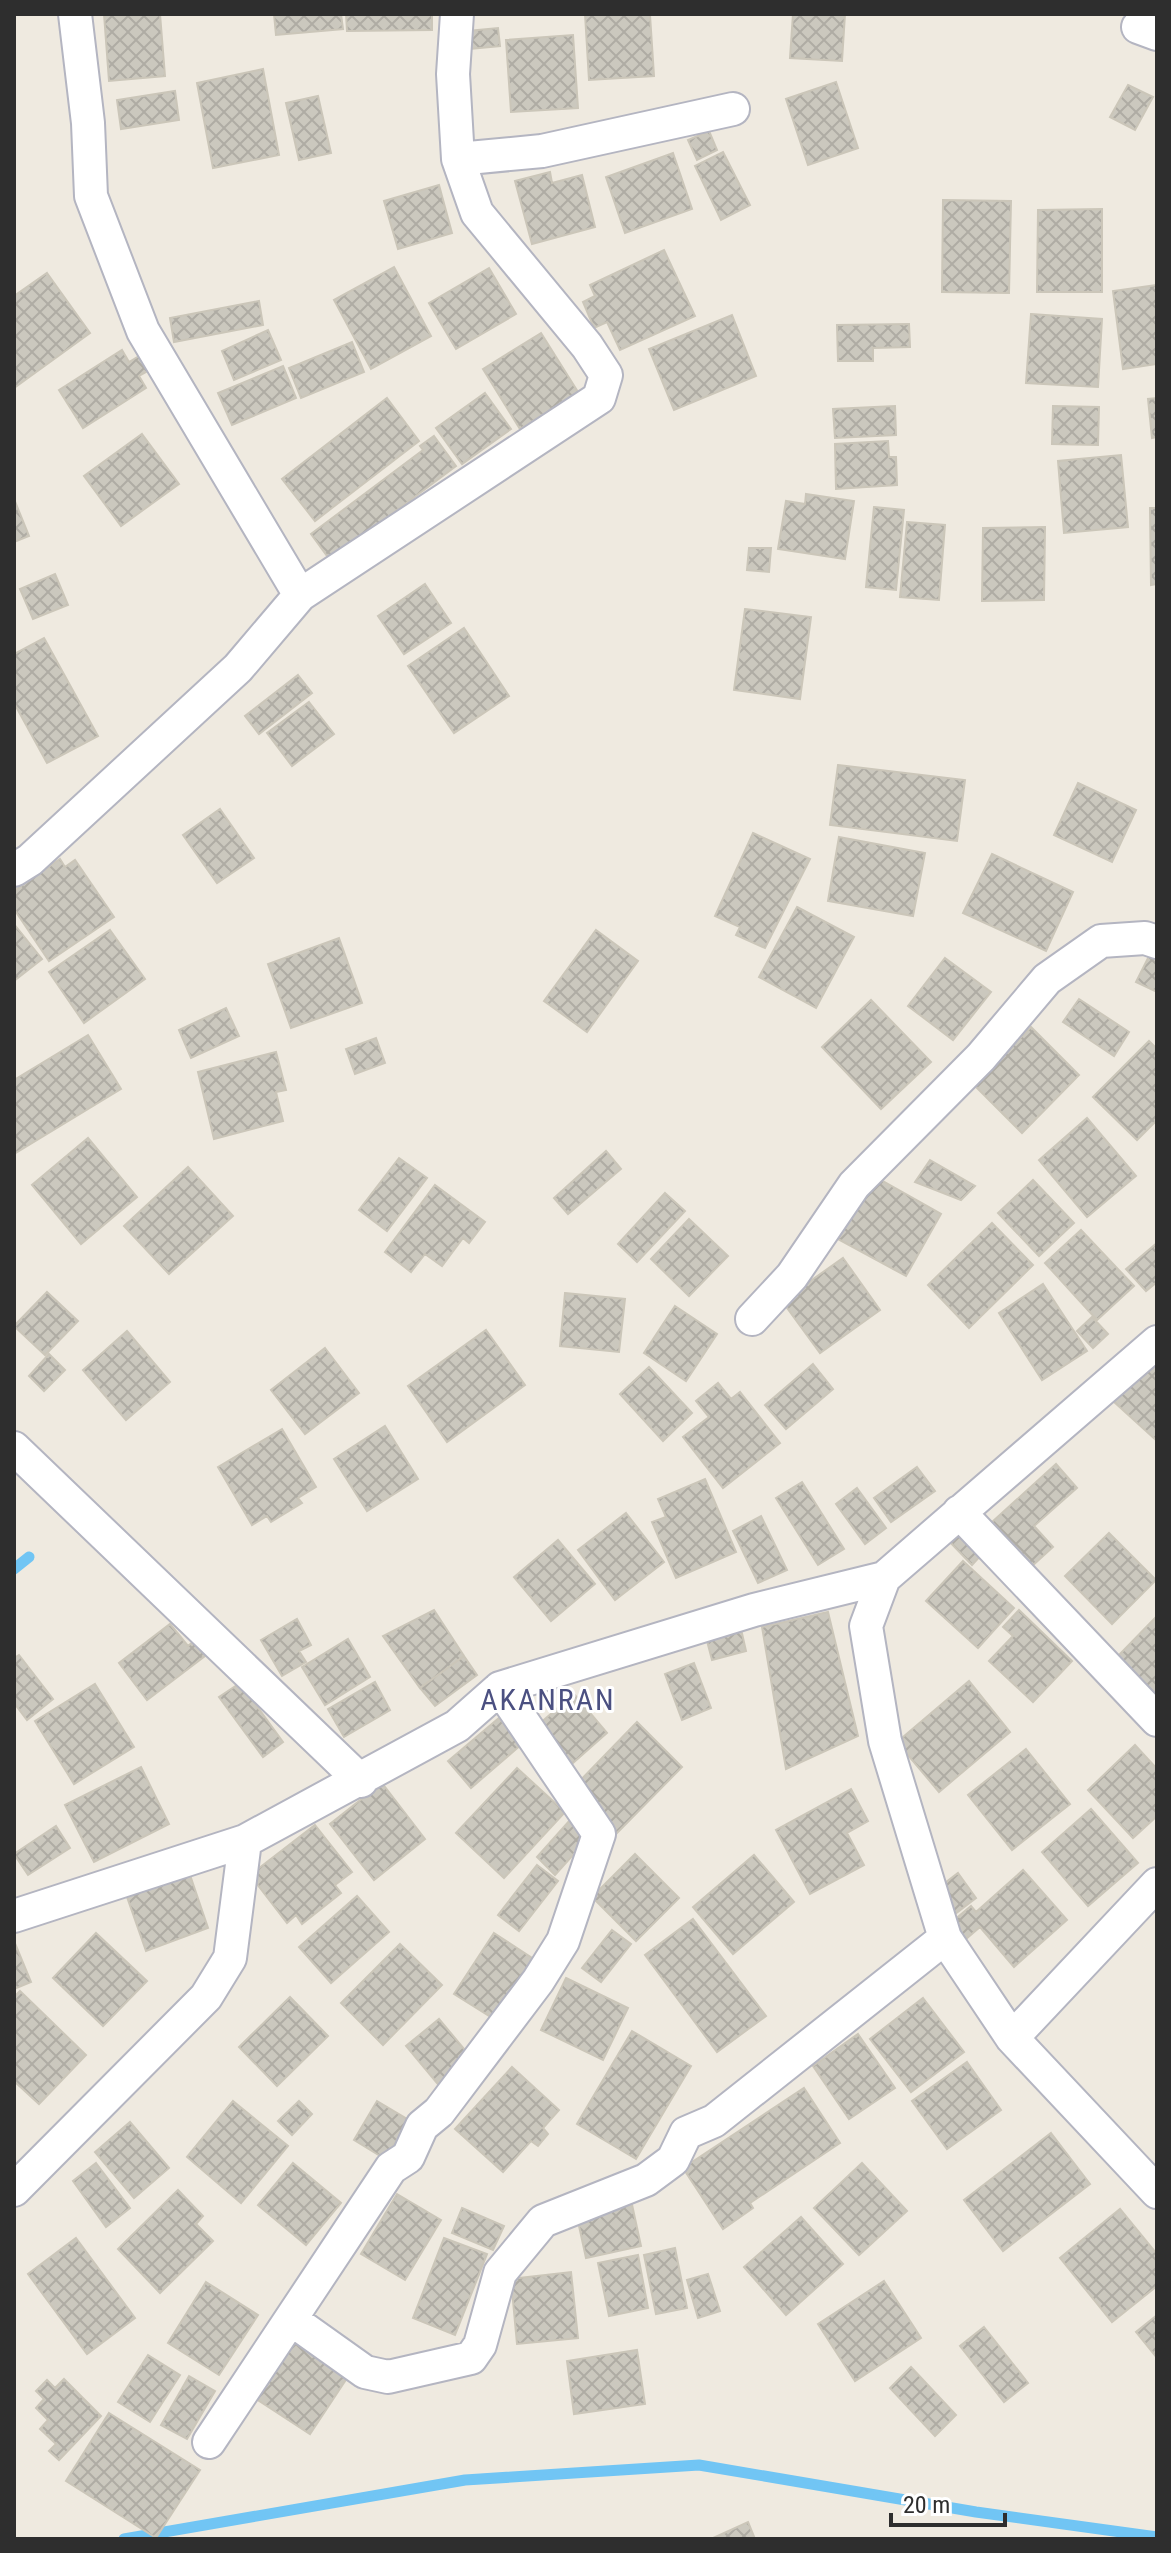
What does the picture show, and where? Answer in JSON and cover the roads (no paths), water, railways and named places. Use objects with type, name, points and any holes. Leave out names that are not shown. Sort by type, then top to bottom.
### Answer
[{"type":"street","points":[[75,14],[88,123],[91,196],[143,331],[300,595]]},
{"type":"street","points":[[14,870],[30,860],[238,668],[300,595],[599,398],[606,375],[587,346],[477,213],[458,159],[453,74],[457,14]]},
{"type":"street","points":[[458,159],[542,151],[733,109]]},
{"type":"street","points":[[752,1319],[792,1276],[854,1185],[981,1057],[1047,979],[1101,941],[1145,938],[1157,942]]},
{"type":"street","points":[[14,1916],[245,1841],[361,1781],[457,1726],[500,1688],[754,1610],[884,1578],[1044,1443],[1157,1342]]},
{"type":"street","points":[[14,1448],[361,1781]]},
{"type":"street","points":[[959,1512],[1157,1720]]},
{"type":"street","points":[[884,1578],[866,1626],[885,1741],[945,1938],[1012,2038],[1157,2192]]},
{"type":"street","points":[[209,2442],[391,2168],[408,2157],[422,2126],[439,2112],[538,1981],[563,1941],[599,1834],[500,1688]]},
{"type":"street","points":[[14,2190],[206,1997],[230,1958],[245,1841]]},
{"type":"street","points":[[1012,2038],[1157,1884]]},
{"type":"street","points":[[292,2320],[365,2372],[388,2377],[471,2358],[480,2345],[500,2273],[543,2221],[646,2180],[673,2160],[686,2133],[714,2121],[945,1938]]},
{"type":"waterway","points":[[14,1569],[29,1557]]},
{"type":"waterway","points":[[124,2539],[465,2480],[699,2465],[976,2512],[1157,2537]]},
{"type":"district","name":"AKANRAN","points":[[548,1700]]}]
